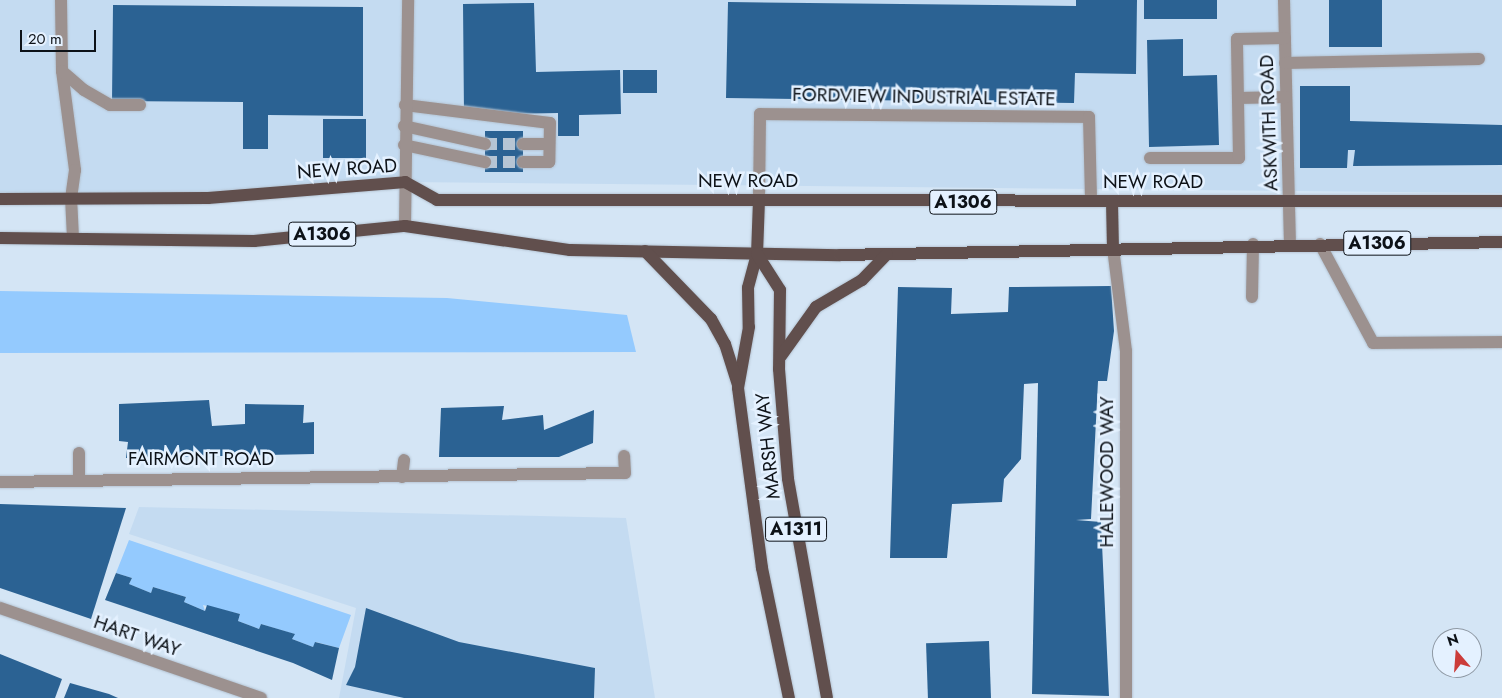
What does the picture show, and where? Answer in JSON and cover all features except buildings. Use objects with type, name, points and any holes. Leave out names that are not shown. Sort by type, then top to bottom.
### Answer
[{"type":"main road","name":"NEW ROAD","points":[[0,199],[71,197],[208,198],[405,182],[437,200],[1502,201]]},
{"type":"main road","name":"MARSH WAY","points":[[759,200],[757,254],[748,288],[749,327],[738,388],[762,568],[788,698]]},
{"type":"main road","points":[[1112,202],[1113,248]]},
{"type":"main road","name":"A1306","points":[[0,238],[254,241],[405,226],[570,250],[757,254],[887,254],[1253,244],[1502,242]]},
{"type":"main road","name":"A1311","points":[[645,251],[711,319],[725,344],[738,388]]},
{"type":"main road","name":"MARSH WAY","points":[[757,254],[780,290],[779,358],[788,479],[827,698]]},
{"type":"main road","points":[[779,358],[816,307],[862,280],[887,254]]},
{"type":"street","points":[[61,0],[62,71],[75,170],[71,197],[73,238]]},
{"type":"street","points":[[405,226],[404,126],[408,0]]},
{"type":"street","name":"ASKWITH ROAD","points":[[1284,0],[1286,97],[1292,200],[1290,244]]},
{"type":"street","points":[[1150,158],[1239,158],[1237,39],[1285,38]]},
{"type":"street","points":[[1285,64],[1479,59]]},
{"type":"street","points":[[62,71],[84,90],[110,106],[140,105]]},
{"type":"street","points":[[1238,98],[1286,97]]},
{"type":"street","points":[[405,105],[550,123],[549,162],[523,162]]},
{"type":"street","name":"FORDVIEW INDUSTRIAL ESTATE","points":[[759,200],[760,114],[1089,117],[1091,201]]},
{"type":"street","points":[[404,126],[485,144]]},
{"type":"street","points":[[523,144],[549,144]]},
{"type":"street","points":[[404,145],[485,162]]},
{"type":"street","points":[[1252,297],[1253,244]]},
{"type":"street","points":[[1320,244],[1373,343],[1502,342]]},
{"type":"street","name":"HALEWOOD WAY","points":[[1113,248],[1126,351],[1126,698]]},
{"type":"street","points":[[79,453],[79,479]]},
{"type":"street","name":"FAIRMONT ROAD","points":[[0,482],[79,479],[402,477],[625,473],[624,456]]},
{"type":"street","points":[[402,477],[404,460]]},
{"type":"street","name":"HART WAY","points":[[0,608],[261,698]]},
{"type":"shaded area","points":[[0,0],[1502,0],[1502,193],[405,182],[208,198],[0,199]]},
{"type":"shaded area","points":[[0,291],[447,298],[627,315],[636,352],[0,353]]},
{"type":"shaded area","points":[[139,507],[626,518],[655,698],[339,698],[356,608],[129,534]]},
{"type":"shaded area","points":[[129,540],[351,615],[339,648],[316,642],[313,647],[292,639],[294,634],[261,624],[259,629],[238,621],[240,614],[203,605],[205,611],[184,602],[186,597],[153,587],[151,593],[129,584],[132,578],[116,573]]},
{"type":"tunnel","points":[[485,144],[523,144]]},
{"type":"tunnel","points":[[485,162],[523,162]]}]
